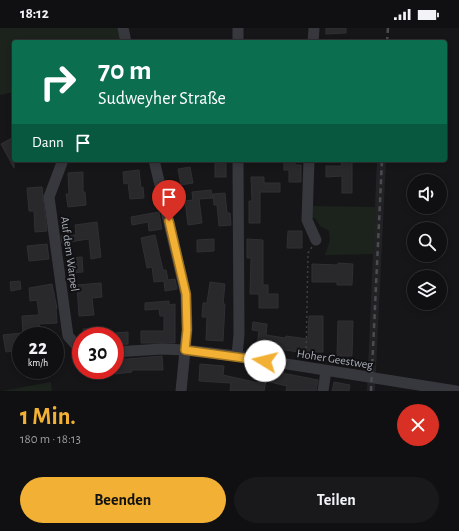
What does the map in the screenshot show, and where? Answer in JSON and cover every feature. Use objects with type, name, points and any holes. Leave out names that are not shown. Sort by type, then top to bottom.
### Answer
[{"type":"street","points":[[123,28],[126,40]]},
{"type":"street","points":[[238,28],[238,40]]},
{"type":"street","points":[[313,40],[314,28]]},
{"type":"street","name":"Auf dem Warpel","points":[[62,162],[49,197],[68,336],[72,340]]},
{"type":"street","points":[[154,162],[186,294],[187,330],[181,391]]},
{"type":"street","points":[[237,356],[239,334],[238,162]]},
{"type":"street","points":[[309,162],[307,220],[316,240]]},
{"type":"street","points":[[124,351],[162,349],[185,350]]},
{"type":"street","name":"Hoher Geestweg","points":[[185,350],[237,356],[306,367],[385,386],[456,391]]},
{"type":"street","points":[[323,391],[326,371]]},
{"type":"path","points":[[306,367],[308,253],[316,240]]},
{"type":"shaded area","points":[[0,28],[118,28],[121,40],[12,40],[12,92],[0,95]]},
{"type":"shaded area","points":[[377,162],[386,162],[375,391],[367,391]]},
{"type":"shaded area","points":[[311,206],[376,207],[374,254],[325,255],[330,240],[329,231],[320,226],[315,218],[311,218]]},
{"type":"shaded area","points":[[51,382],[52,391],[2,391]]},
{"type":"building","points":[[326,28],[346,28],[346,33],[326,34]]},
{"type":"building","points":[[12,138],[12,162],[14,162],[14,168],[1,144]]},
{"type":"building","points":[[284,162],[295,162],[295,165],[301,165],[301,182],[289,182],[289,170],[284,170]]},
{"type":"building","points":[[352,162],[352,193],[342,193],[342,176],[326,177],[326,166],[342,166],[341,163]]},
{"type":"building","points":[[215,163],[226,163],[226,177],[215,177]]},
{"type":"building","points":[[190,167],[193,183],[181,185],[178,169]]},
{"type":"building","points":[[139,170],[144,198],[130,199],[128,183],[124,184],[123,172]]},
{"type":"building","points":[[83,172],[83,192],[85,192],[86,205],[68,207],[66,194],[69,194],[68,173]]},
{"type":"building","points":[[251,177],[264,177],[264,183],[280,183],[280,192],[260,192],[260,223],[249,223],[249,201],[252,201]]},
{"type":"building","points":[[42,187],[47,231],[35,232],[34,211],[29,211],[27,188]]},
{"type":"building","points":[[211,190],[213,198],[199,199],[202,223],[188,225],[185,201],[193,200],[192,192]]},
{"type":"building","points":[[225,193],[227,213],[230,213],[231,225],[219,226],[217,205],[214,205],[213,194]]},
{"type":"building","points":[[159,212],[162,229],[149,231],[148,222],[132,225],[131,217]]},
{"type":"building","points":[[97,222],[101,257],[91,259],[89,239],[62,243],[61,236],[76,235],[75,225]]},
{"type":"building","points":[[288,231],[302,231],[302,248],[287,248]]},
{"type":"building","points":[[155,235],[163,270],[166,270],[168,280],[175,279],[177,289],[165,291],[164,281],[154,282],[152,267],[147,268],[141,238]]},
{"type":"building","points":[[214,239],[214,251],[197,252],[197,240]]},
{"type":"building","points":[[247,239],[263,240],[263,285],[268,285],[268,294],[278,294],[278,308],[259,308],[259,294],[250,294],[251,258],[247,258]]},
{"type":"building","points":[[47,244],[49,259],[29,261],[27,246]]},
{"type":"building","points":[[82,257],[83,272],[72,273],[70,258]]},
{"type":"building","points":[[338,263],[353,264],[352,285],[337,285],[337,282],[312,282],[312,264],[338,265]]},
{"type":"building","points":[[20,281],[21,289],[11,291],[10,282]]},
{"type":"building","points":[[210,282],[225,284],[223,304],[225,304],[223,341],[206,340],[207,317],[202,317],[203,303],[207,303]]},
{"type":"building","points":[[101,283],[102,297],[92,298],[94,315],[79,316],[77,285]]},
{"type":"building","points":[[52,284],[57,308],[57,323],[39,324],[39,327],[23,327],[22,316],[39,315],[37,300],[30,301],[29,288]]},
{"type":"building","points":[[169,301],[169,305],[175,304],[175,343],[141,343],[141,331],[164,331],[164,316],[160,316],[159,309],[145,310],[145,303]]},
{"type":"building","points":[[309,316],[323,316],[323,352],[299,352],[257,346],[259,331],[252,330],[253,322],[267,324],[266,335],[308,339]]},
{"type":"building","points":[[338,321],[353,321],[352,356],[337,356]]},
{"type":"building","points":[[124,332],[128,332],[128,344],[124,344]]},
{"type":"building","points":[[12,334],[12,351],[6,352],[3,335]]},
{"type":"building","points":[[162,356],[163,370],[131,370],[132,372],[124,373],[124,359]]},
{"type":"building","points":[[200,364],[224,366],[223,375],[259,383],[262,369],[318,380],[316,391],[286,391],[287,386],[266,381],[264,391],[230,391],[231,383],[199,381]]},
{"type":"building","points":[[334,382],[350,385],[349,391],[332,391]]},
{"type":"railway","points":[[387,40],[388,28]]},
{"type":"railway","points":[[371,391],[382,162]]},
{"type":"route","points":[[169,221],[186,294],[187,330],[185,350],[265,361]]}]
